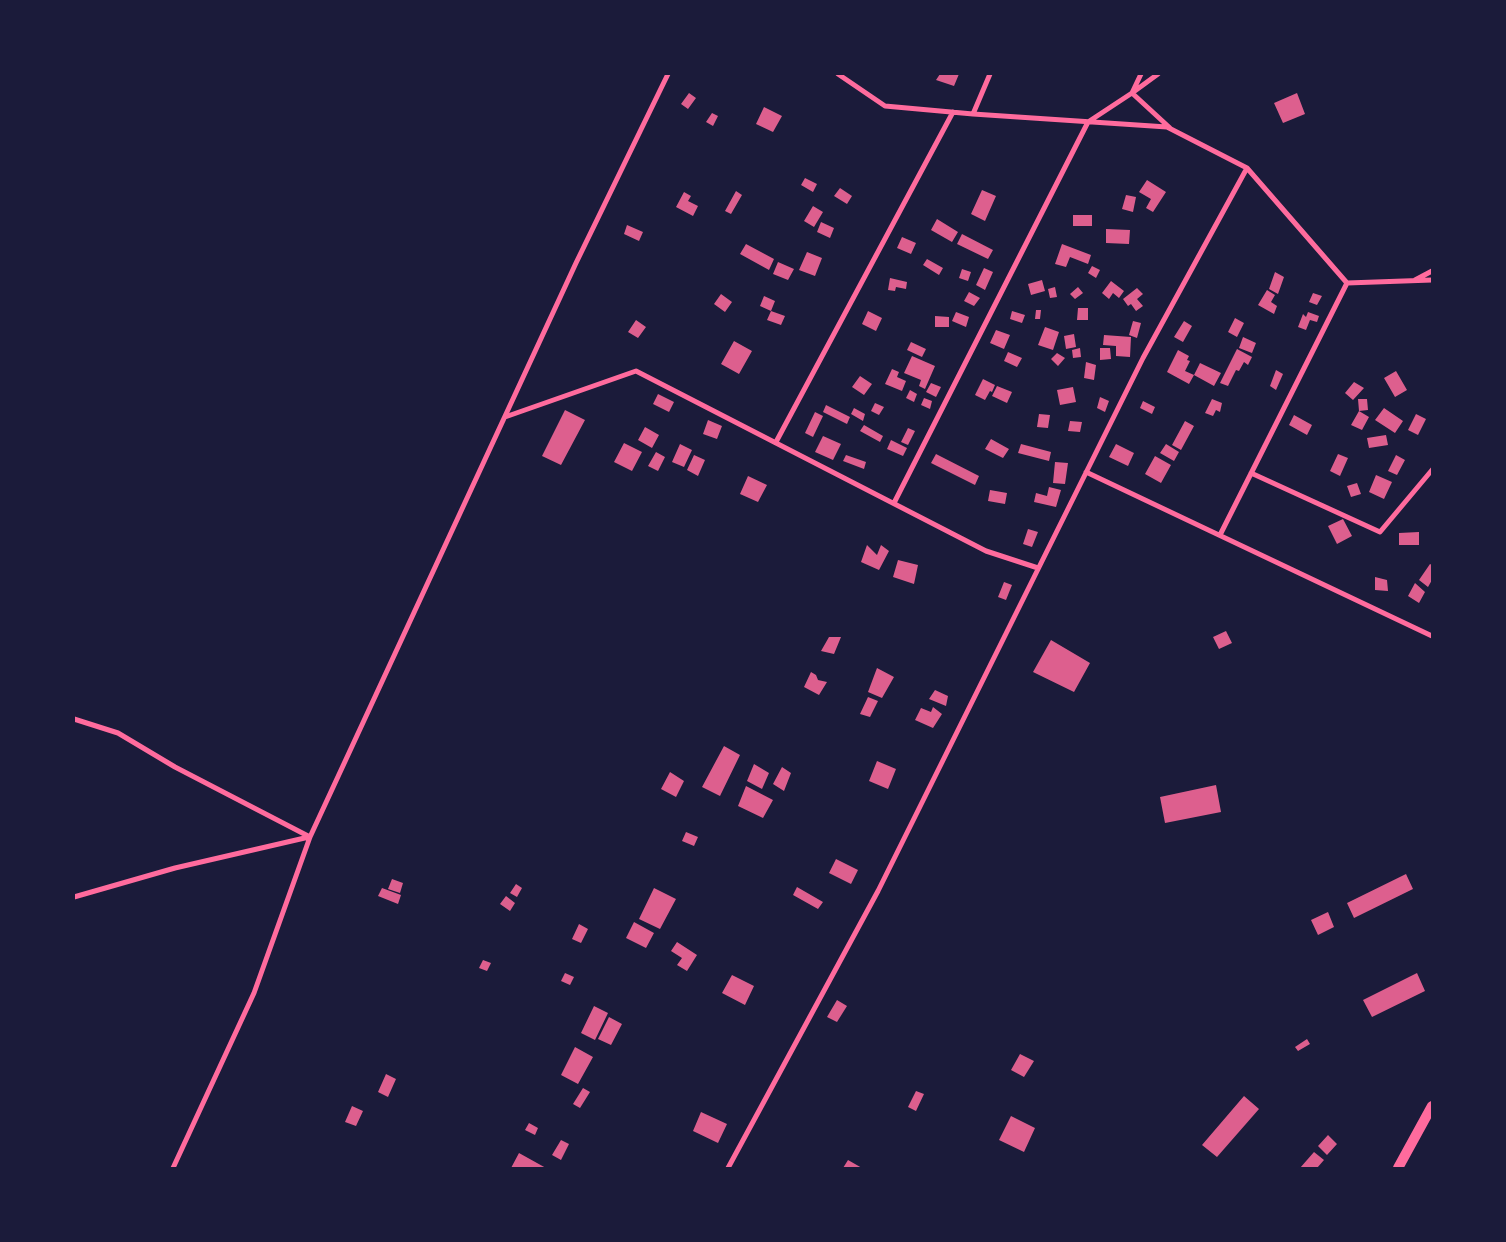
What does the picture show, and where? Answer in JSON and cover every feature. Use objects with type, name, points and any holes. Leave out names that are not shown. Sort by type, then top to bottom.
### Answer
[{"type":"main road","points":[[1398,1168],[1432,1106]]},
{"type":"street","points":[[172,1168],[254,993],[310,837],[576,263],[668,74]]},
{"type":"street","points":[[838,74],[885,106],[1167,127],[1247,168],[1347,283]]},
{"type":"street","points":[[973,114],[990,74]]},
{"type":"street","points":[[1132,93],[1141,74]]},
{"type":"street","points":[[894,503],[1088,122],[1158,74]]},
{"type":"street","points":[[1132,93],[1173,130]]},
{"type":"street","points":[[776,442],[953,112]]},
{"type":"street","points":[[728,1168],[878,891],[1143,358],[1247,168]]},
{"type":"street","points":[[1413,280],[1432,271]]},
{"type":"street","points":[[1347,283],[1432,280]]},
{"type":"street","points":[[1220,535],[1347,283]]},
{"type":"street","points":[[505,416],[636,371],[986,551],[1038,568]]},
{"type":"street","points":[[1251,473],[1380,532],[1432,470]]},
{"type":"street","points":[[1086,472],[1432,636]]},
{"type":"street","points":[[74,719],[118,733],[175,767],[310,837]]},
{"type":"street","points":[[74,897],[175,868],[310,837]]},
{"type":"building","points":[[940,74],[959,74],[954,86],[936,80]]},
{"type":"building","points":[[689,93],[696,98],[688,109],[681,104]]},
{"type":"building","points":[[1297,93],[1305,114],[1283,123],[1274,103]]},
{"type":"building","points":[[764,107],[782,116],[773,132],[756,124]]},
{"type":"building","points":[[712,113],[718,116],[713,126],[706,122]]},
{"type":"building","points":[[805,178],[817,184],[813,192],[801,185]]},
{"type":"building","points":[[1147,180],[1166,192],[1153,212],[1146,208],[1151,199],[1139,192]]},
{"type":"building","points":[[840,188],[852,196],[847,204],[834,196]]},
{"type":"building","points":[[982,190],[996,196],[985,221],[971,214]]},
{"type":"building","points":[[736,191],[742,195],[731,214],[725,211]]},
{"type":"building","points":[[684,192],[691,196],[688,201],[698,206],[693,216],[676,207]]},
{"type":"building","points":[[1126,195],[1136,197],[1133,212],[1122,209]]},
{"type":"building","points":[[813,206],[823,212],[814,227],[804,221]]},
{"type":"building","points":[[1073,215],[1092,215],[1092,226],[1073,226]]},
{"type":"building","points":[[937,219],[958,232],[952,242],[931,230]]},
{"type":"building","points":[[821,222],[834,228],[830,238],[817,232]]},
{"type":"building","points":[[627,225],[643,232],[639,241],[624,234]]},
{"type":"building","points":[[1106,229],[1130,230],[1129,244],[1106,243]]},
{"type":"building","points":[[962,234],[993,250],[988,259],[957,244]]},
{"type":"building","points":[[902,237],[916,243],[911,254],[897,248]]},
{"type":"building","points":[[746,244],[774,259],[769,270],[740,254]]},
{"type":"building","points":[[1062,244],[1091,255],[1088,264],[1070,257],[1066,267],[1055,264]]},
{"type":"building","points":[[807,252],[822,258],[815,276],[799,270]]},
{"type":"building","points":[[927,259],[943,268],[939,275],[923,265]]},
{"type":"building","points":[[778,262],[794,269],[788,280],[773,274]]},
{"type":"building","points":[[1092,266],[1100,270],[1096,278],[1088,273]]},
{"type":"building","points":[[984,268],[993,272],[985,290],[976,285]]},
{"type":"building","points":[[962,269],[971,272],[968,281],[959,278]]},
{"type":"building","points":[[1275,272],[1284,277],[1278,294],[1269,289]]},
{"type":"building","points":[[890,278],[907,282],[906,289],[896,287],[895,291],[888,290]]},
{"type":"building","points":[[1042,280],[1045,291],[1031,295],[1028,284]]},
{"type":"building","points":[[1111,281],[1124,291],[1119,298],[1113,293],[1109,299],[1102,293]]},
{"type":"building","points":[[1055,287],[1057,297],[1050,298],[1048,289]]},
{"type":"building","points":[[1078,287],[1083,293],[1075,299],[1070,294]]},
{"type":"building","points":[[1137,288],[1143,294],[1137,299],[1143,306],[1136,311],[1131,304],[1128,306],[1123,299]]},
{"type":"building","points":[[1267,290],[1275,295],[1271,302],[1277,306],[1274,314],[1258,305]]},
{"type":"building","points":[[969,292],[980,298],[974,306],[964,301]]},
{"type":"building","points":[[1313,293],[1322,296],[1317,305],[1309,302]]},
{"type":"building","points":[[721,294],[732,302],[725,312],[714,304]]},
{"type":"building","points":[[764,296],[775,301],[771,311],[760,306]]},
{"type":"building","points":[[1078,308],[1088,308],[1088,320],[1077,320]]},
{"type":"building","points":[[1036,310],[1041,310],[1040,319],[1035,319]]},
{"type":"building","points":[[771,311],[785,316],[781,325],[767,320]]},
{"type":"building","points":[[868,311],[882,318],[876,331],[862,324]]},
{"type":"building","points":[[1012,311],[1025,315],[1022,323],[1010,319]]},
{"type":"building","points":[[956,312],[969,317],[966,327],[952,321]]},
{"type":"building","points":[[1308,312],[1319,316],[1317,322],[1310,320],[1306,330],[1298,327],[1303,314],[1306,317]]},
{"type":"building","points":[[935,316],[949,317],[949,327],[935,327]]},
{"type":"building","points":[[1235,318],[1244,323],[1237,337],[1228,332]]},
{"type":"building","points":[[636,320],[646,327],[638,338],[628,332]]},
{"type":"building","points":[[1133,321],[1141,323],[1137,338],[1129,335]]},
{"type":"building","points":[[1184,321],[1192,326],[1183,342],[1174,337]]},
{"type":"building","points":[[1045,327],[1059,332],[1053,350],[1038,345]]},
{"type":"building","points":[[996,330],[1010,335],[1004,349],[990,343]]},
{"type":"building","points":[[1074,334],[1076,347],[1066,349],[1064,336]]},
{"type":"building","points":[[1104,335],[1131,337],[1130,357],[1116,356],[1116,346],[1103,345]]},
{"type":"building","points":[[1243,337],[1256,343],[1252,353],[1239,348]]},
{"type":"building","points":[[734,341],[752,351],[739,374],[721,364]]},
{"type":"building","points":[[911,342],[926,349],[922,357],[907,350]]},
{"type":"building","points":[[1080,348],[1081,357],[1073,358],[1072,350]]},
{"type":"building","points":[[1100,348],[1110,348],[1111,359],[1100,360]]},
{"type":"building","points":[[1237,349],[1252,357],[1248,365],[1244,362],[1239,371],[1236,370],[1228,386],[1220,383]]},
{"type":"building","points":[[1178,350],[1189,356],[1187,360],[1190,361],[1185,371],[1194,375],[1189,384],[1167,372]]},
{"type":"building","points":[[1008,352],[1022,358],[1017,367],[1004,361]]},
{"type":"building","points":[[1057,353],[1065,358],[1058,366],[1051,359]]},
{"type":"building","points":[[912,356],[935,366],[925,389],[919,386],[921,380],[904,373]]},
{"type":"building","points":[[1086,362],[1096,365],[1094,380],[1084,378]]},
{"type":"building","points":[[1200,363],[1221,373],[1214,386],[1194,375]]},
{"type":"building","points":[[892,369],[899,372],[897,377],[906,381],[902,391],[885,384]]},
{"type":"building","points":[[1276,370],[1283,374],[1276,390],[1270,386]]},
{"type":"building","points":[[1396,371],[1407,390],[1395,397],[1384,378]]},
{"type":"building","points":[[860,376],[872,384],[864,395],[852,387]]},
{"type":"building","points":[[983,379],[995,385],[985,400],[975,395]]},
{"type":"building","points":[[1354,382],[1364,388],[1353,400],[1345,393]]},
{"type":"building","points":[[931,383],[941,387],[936,397],[926,392]]},
{"type":"building","points":[[997,386],[1012,392],[1007,403],[992,396]]},
{"type":"building","points":[[1073,387],[1076,402],[1060,405],[1057,390]]},
{"type":"building","points":[[910,390],[917,394],[914,402],[906,398]]},
{"type":"building","points":[[658,394],[674,402],[669,412],[653,404]]},
{"type":"building","points":[[1100,397],[1109,401],[1105,412],[1097,408]]},
{"type":"building","points":[[924,398],[932,401],[930,409],[921,405]]},
{"type":"building","points":[[1212,399],[1222,403],[1220,412],[1216,410],[1213,416],[1205,413]]},
{"type":"building","points":[[1358,399],[1367,399],[1368,410],[1359,411]]},
{"type":"building","points":[[1143,401],[1155,407],[1152,414],[1140,408]]},
{"type":"building","points":[[875,403],[884,407],[879,415],[871,411]]},
{"type":"building","points":[[826,405],[850,417],[847,424],[823,412]]},
{"type":"building","points":[[854,408],[865,414],[863,421],[851,414]]},
{"type":"building","points":[[1384,408],[1403,421],[1395,433],[1375,420]]},
{"type":"building","points":[[565,410],[585,420],[561,465],[542,456]]},
{"type":"building","points":[[1359,411],[1369,417],[1362,430],[1351,425]]},
{"type":"building","points":[[815,412],[823,416],[813,437],[805,433]]},
{"type":"building","points":[[1039,414],[1050,415],[1048,428],[1037,427]]},
{"type":"building","points":[[1416,414],[1426,419],[1418,435],[1408,430]]},
{"type":"building","points":[[1294,415],[1312,425],[1307,435],[1289,425]]},
{"type":"building","points":[[708,420],[722,426],[717,439],[703,434]]},
{"type":"building","points":[[1070,421],[1082,422],[1080,432],[1068,431]]},
{"type":"building","points":[[1185,421],[1194,426],[1181,450],[1172,445]]},
{"type":"building","points":[[864,425],[883,436],[880,442],[860,431]]},
{"type":"building","points":[[645,427],[659,435],[652,448],[638,440]]},
{"type":"building","points":[[908,428],[915,431],[908,445],[901,442]]},
{"type":"building","points":[[1386,435],[1388,445],[1369,448],[1367,438]]},
{"type":"building","points":[[823,436],[841,444],[833,460],[815,452]]},
{"type":"building","points":[[991,439],[1009,449],[1003,458],[985,449]]},
{"type":"building","points":[[891,440],[907,448],[903,456],[887,449]]},
{"type":"building","points":[[624,443],[642,452],[632,471],[614,462]]},
{"type":"building","points":[[680,444],[692,450],[684,467],[672,462]]},
{"type":"building","points":[[1021,444],[1051,452],[1049,461],[1018,453]]},
{"type":"building","points":[[1116,444],[1134,453],[1128,466],[1109,457]]},
{"type":"building","points":[[1166,444],[1179,452],[1174,461],[1160,453]]},
{"type":"building","points":[[656,452],[665,457],[658,471],[648,466]]},
{"type":"building","points":[[936,454],[979,476],[975,485],[931,463]]},
{"type":"building","points":[[1338,454],[1348,458],[1340,476],[1330,471]]},
{"type":"building","points":[[694,455],[705,460],[698,476],[687,470]]},
{"type":"building","points":[[846,455],[866,462],[864,469],[843,461]]},
{"type":"building","points":[[1396,455],[1405,460],[1397,475],[1388,471]]},
{"type":"building","points":[[1155,456],[1171,465],[1161,483],[1145,474]]},
{"type":"building","points":[[1055,462],[1068,463],[1065,484],[1053,483]]},
{"type":"building","points":[[1376,475],[1392,482],[1384,499],[1369,492]]},
{"type":"building","points":[[748,476],[767,485],[758,502],[740,494]]},
{"type":"building","points":[[1357,483],[1361,494],[1351,497],[1347,486]]},
{"type":"building","points":[[1049,487],[1061,490],[1056,507],[1034,502],[1036,493],[1047,496]]},
{"type":"building","points":[[990,490],[1007,493],[1005,504],[988,501]]},
{"type":"building","points":[[1343,519],[1352,536],[1337,544],[1328,526]]},
{"type":"building","points":[[1028,529],[1038,532],[1032,547],[1023,544]]},
{"type":"building","points":[[1419,532],[1419,545],[1399,545],[1399,533]]},
{"type":"building","points":[[867,545],[877,555],[881,545],[889,551],[879,570],[861,562]]},
{"type":"building","points":[[898,560],[918,565],[914,584],[893,577]]},
{"type":"building","points":[[1430,564],[1432,565],[1432,580],[1428,587],[1419,580]]},
{"type":"building","points":[[1375,577],[1387,580],[1388,591],[1375,590]]},
{"type":"building","points":[[1004,582],[1012,585],[1006,600],[998,597]]},
{"type":"building","points":[[1415,583],[1425,592],[1419,603],[1408,596]]},
{"type":"building","points":[[1226,631],[1232,643],[1219,649],[1213,637]]},
{"type":"building","points":[[829,637],[841,637],[834,654],[821,651]]},
{"type":"building","points":[[1051,640],[1090,663],[1074,692],[1033,672]]},
{"type":"building","points":[[877,668],[894,677],[882,698],[868,692]]},
{"type":"building","points":[[811,672],[816,675],[818,680],[827,682],[819,695],[804,687]]},
{"type":"building","points":[[935,690],[948,696],[946,706],[929,699]]},
{"type":"building","points":[[868,697],[878,701],[870,717],[860,714]]},
{"type":"building","points":[[933,707],[942,714],[933,728],[915,720],[921,708],[931,712]]},
{"type":"building","points":[[724,746],[740,755],[720,796],[702,787]]},
{"type":"building","points":[[877,761],[896,769],[888,789],[869,781]]},
{"type":"building","points":[[754,764],[769,773],[762,789],[747,781]]},
{"type":"building","points":[[782,767],[791,773],[784,791],[773,784]]},
{"type":"building","points":[[670,772],[684,781],[676,797],[661,789]]},
{"type":"building","points":[[1216,785],[1221,812],[1165,823],[1160,797]]},
{"type":"building","points":[[746,786],[773,800],[763,818],[738,806]]},
{"type":"building","points":[[686,832],[698,837],[694,846],[682,841]]},
{"type":"building","points":[[836,859],[858,870],[851,884],[829,873]]},
{"type":"building","points":[[1406,874],[1413,889],[1354,918],[1347,903]]},
{"type":"building","points":[[392,879],[403,883],[400,893],[388,889]]},
{"type":"building","points":[[516,884],[522,888],[517,897],[510,893]]},
{"type":"building","points":[[797,887],[823,902],[818,909],[793,895]]},
{"type":"building","points":[[382,888],[401,895],[398,904],[378,896]]},
{"type":"building","points":[[654,888],[676,899],[660,929],[639,919]]},
{"type":"building","points":[[506,896],[515,903],[510,911],[500,904]]},
{"type":"building","points":[[1328,912],[1334,927],[1318,935],[1311,920]]},
{"type":"building","points":[[634,922],[654,933],[646,948],[626,938]]},
{"type":"building","points":[[579,924],[588,929],[581,943],[572,939]]},
{"type":"building","points":[[677,942],[697,955],[687,971],[677,965],[682,958],[671,951]]},
{"type":"building","points":[[483,960],[491,963],[487,971],[479,968]]},
{"type":"building","points":[[565,973],[574,977],[570,985],[561,981]]},
{"type":"building","points":[[1417,973],[1425,991],[1372,1017],[1363,1000]]},
{"type":"building","points":[[732,975],[754,986],[745,1005],[722,993]]},
{"type":"building","points":[[837,1000],[847,1006],[837,1022],[827,1017]]},
{"type":"building","points":[[594,1006],[608,1013],[595,1040],[581,1033]]},
{"type":"building","points":[[609,1017],[622,1024],[611,1045],[598,1039]]},
{"type":"building","points":[[1307,1039],[1310,1044],[1298,1051],[1295,1047]]},
{"type":"building","points":[[575,1047],[593,1057],[578,1084],[561,1075]]},
{"type":"building","points":[[1020,1054],[1034,1061],[1024,1077],[1011,1070]]},
{"type":"building","points":[[386,1074],[396,1079],[388,1097],[378,1092]]},
{"type":"building","points":[[583,1088],[590,1092],[580,1108],[573,1104]]},
{"type":"building","points":[[916,1091],[924,1094],[916,1111],[908,1107]]},
{"type":"building","points":[[1244,1096],[1259,1109],[1217,1157],[1202,1145]]},
{"type":"building","points":[[352,1106],[363,1111],[356,1126],[345,1122]]},
{"type":"building","points":[[701,1112],[727,1124],[718,1143],[693,1131]]},
{"type":"building","points":[[1011,1116],[1035,1128],[1024,1152],[999,1140]]},
{"type":"building","points":[[529,1123],[538,1128],[535,1135],[525,1130]]},
{"type":"building","points":[[1328,1135],[1337,1144],[1327,1155],[1318,1146]]},
{"type":"building","points":[[561,1140],[569,1144],[561,1160],[552,1155]]},
{"type":"building","points":[[1314,1152],[1324,1160],[1317,1168],[1300,1168]]},
{"type":"building","points":[[519,1153],[546,1168],[511,1168]]},
{"type":"building","points":[[848,1160],[862,1168],[843,1168]]}]
